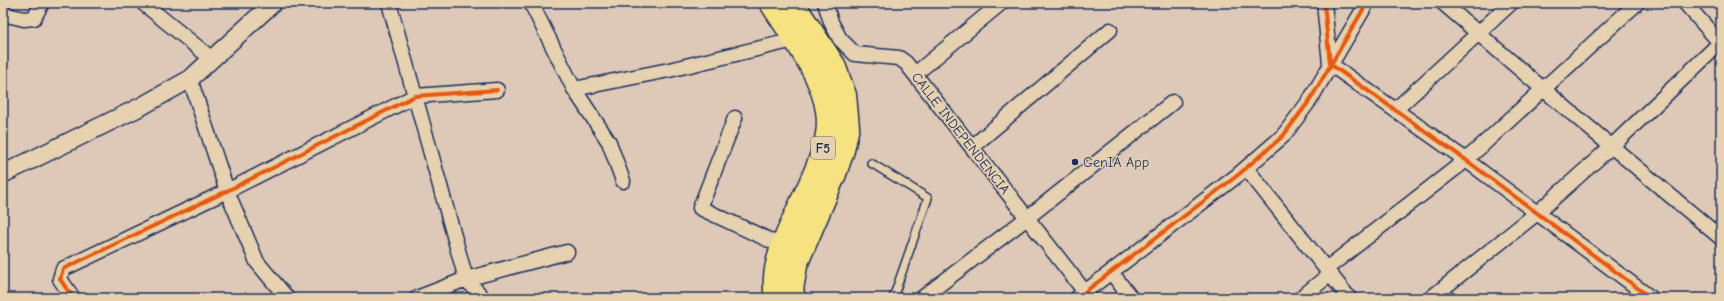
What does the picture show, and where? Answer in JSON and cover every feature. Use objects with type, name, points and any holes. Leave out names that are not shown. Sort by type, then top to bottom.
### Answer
[{"type":"highway","name":"F5","points":[[770,3],[813,70],[822,91],[827,119],[827,134],[833,151],[835,174],[784,294]]},
{"type":"highway","name":"F5","points":[[784,294],[774,274],[782,246],[848,126],[845,95],[834,65],[793,3]]},
{"type":"street","points":[[3,14],[24,19],[34,18],[42,3]]},
{"type":"street","points":[[143,3],[212,59]]},
{"type":"street","points":[[3,174],[142,106],[190,79],[273,3]]},
{"type":"street","points":[[389,3],[466,279],[483,298]]},
{"type":"street","points":[[531,3],[574,88],[609,142],[623,181]]},
{"type":"street","name":"CALLE INDEPENDENCIA","points":[[825,3],[831,22],[840,39],[855,54],[899,58],[906,63],[1027,218],[1081,295]]},
{"type":"street","points":[[1324,3],[1330,64],[1466,160],[1651,298]]},
{"type":"street","points":[[1081,295],[1246,168],[1283,136],[1310,100],[1367,3]]},
{"type":"street","points":[[1444,3],[1543,89],[1721,238]]},
{"type":"street","points":[[1395,110],[1511,3]]},
{"type":"street","points":[[1300,298],[1328,272],[1466,160],[1637,3]]},
{"type":"street","points":[[1431,298],[1537,213],[1612,146],[1721,43],[1685,3]]},
{"type":"street","points":[[915,74],[996,5]]},
{"type":"street","points":[[972,147],[1110,30]]},
{"type":"street","points":[[574,88],[669,70],[794,40]]},
{"type":"street","points":[[190,79],[227,191],[257,262],[287,298]]},
{"type":"street","points":[[73,298],[60,279],[63,269],[78,264],[227,191],[415,96],[497,90]]},
{"type":"street","points":[[922,298],[1027,218],[1172,102]]},
{"type":"street","points":[[736,118],[700,208],[782,246]]},
{"type":"street","points":[[1246,168],[1349,298]]},
{"type":"street","points":[[417,298],[466,279],[567,252]]},
{"type":"street","points":[[1111,272],[1131,298]]},
{"type":"lane","points":[[871,163],[928,198],[893,298]]},
{"type":"cycle path","points":[[1324,3],[1330,64],[1466,160],[1651,298]]},
{"type":"cycle path","points":[[1077,298],[1238,175],[1283,136],[1310,100],[1367,3]]},
{"type":"cycle path","points":[[73,298],[60,279],[63,269],[227,191],[415,96],[497,90]]},
{"type":"place","name":"GenIA App","points":[[1075,162]]}]
